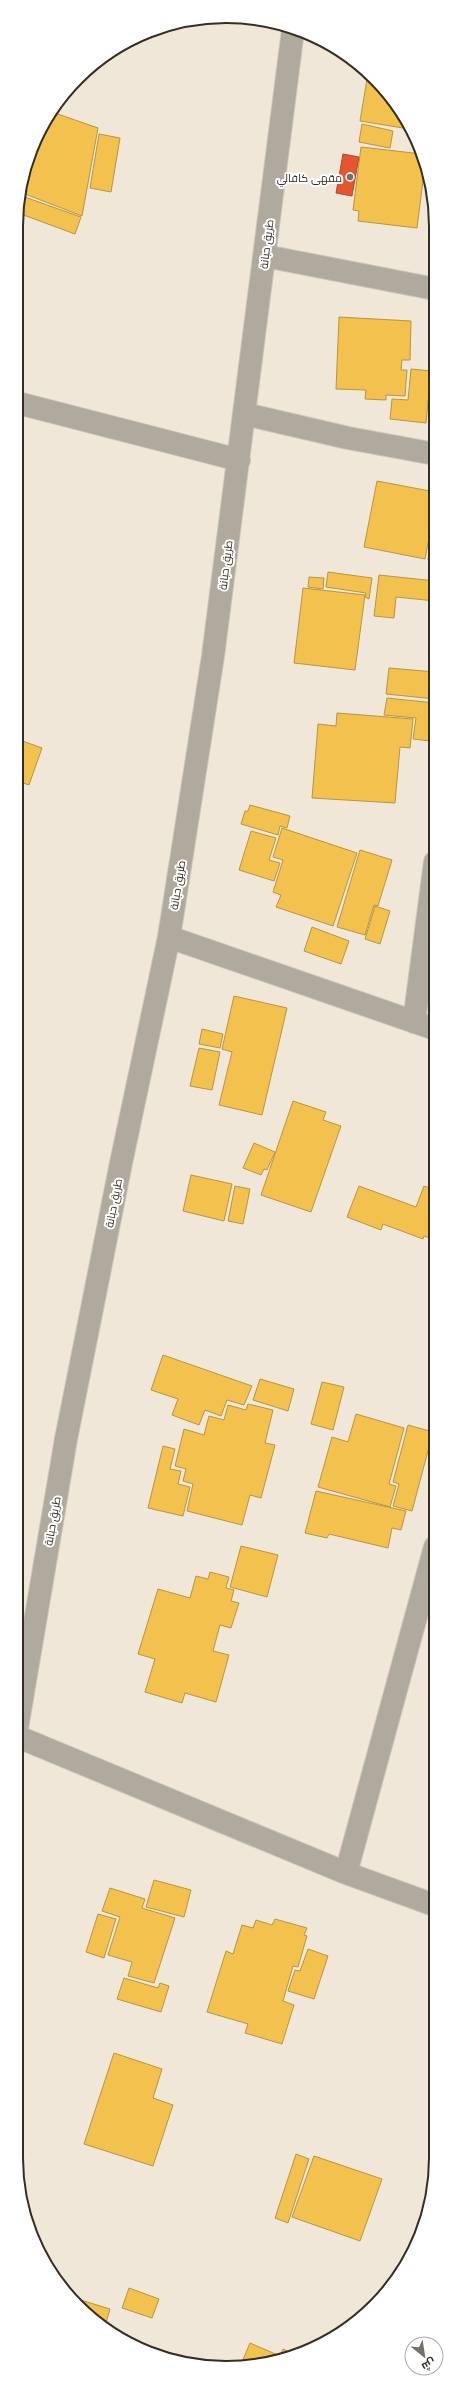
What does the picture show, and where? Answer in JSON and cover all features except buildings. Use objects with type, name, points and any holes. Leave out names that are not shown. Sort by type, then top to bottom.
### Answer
[{"type":"street","name":"طريق حبانة","points":[[23,1694],[66,1440],[123,1155],[169,938],[213,656],[292,34]]},
{"type":"street","points":[[265,256],[429,288]]},
{"type":"street","points":[[23,404],[239,460]]},
{"type":"street","points":[[245,414],[348,438],[429,453]]},
{"type":"street","points":[[414,1022],[429,908]]},
{"type":"street","points":[[169,938],[429,1027]]},
{"type":"street","points":[[346,1873],[429,1569]]},
{"type":"street","points":[[23,1738],[346,1873],[429,1902]]},
{"type":"place","name":"مقهى كافالي","points":[[350,177]]}]
